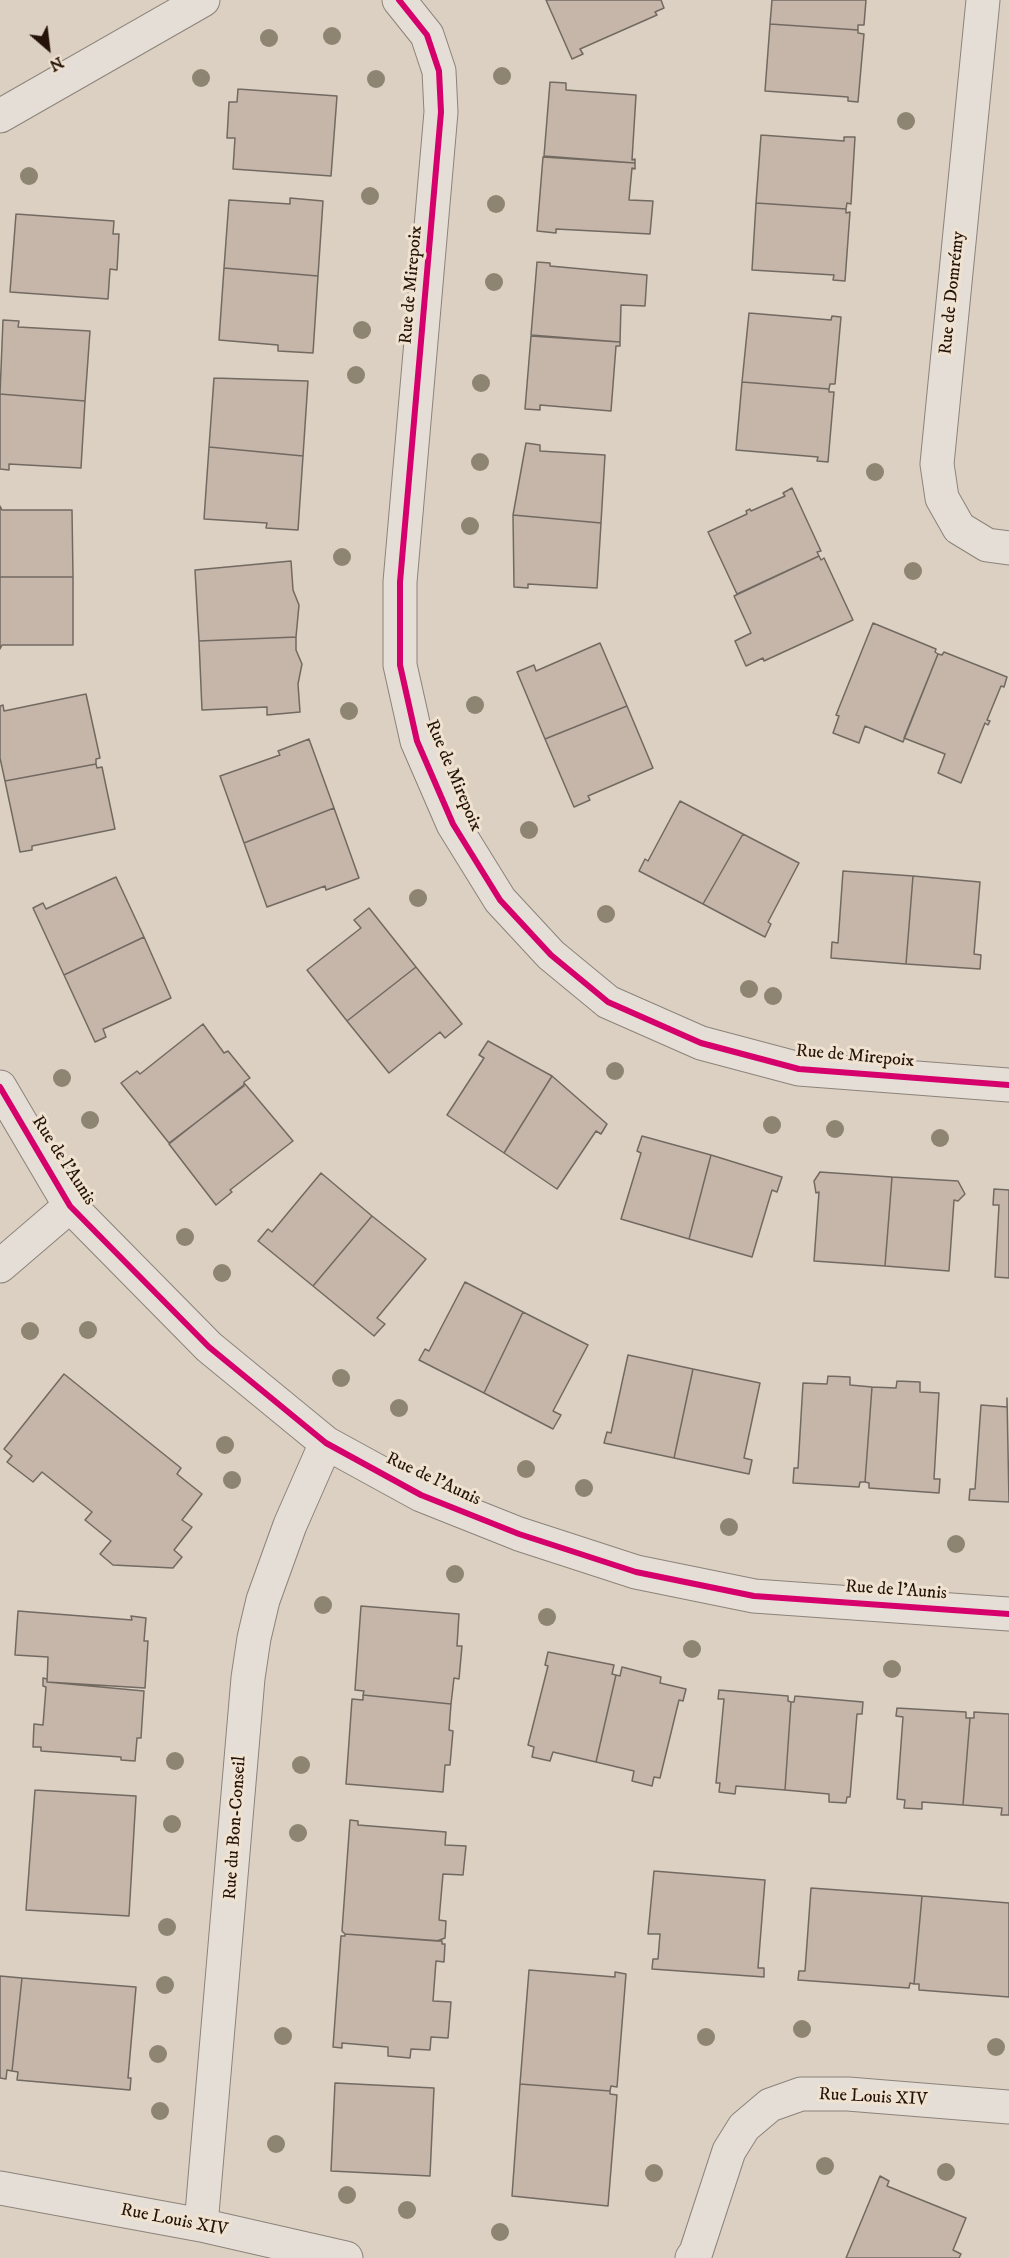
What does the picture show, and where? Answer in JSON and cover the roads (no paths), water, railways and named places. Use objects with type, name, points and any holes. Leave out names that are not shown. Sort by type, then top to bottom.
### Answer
[{"type":"street","points":[[0,116],[203,0]]},
{"type":"street","name":"Rue de Mirepoix","points":[[399,0],[427,35],[439,71],[441,112],[400,582],[400,665],[417,741],[453,824],[500,900],[551,955],[608,1002],[701,1043],[799,1069],[1009,1085]]},
{"type":"street","name":"Rue de Domrémy","points":[[991,14],[937,464],[942,498],[959,528],[987,545],[1009,548]]},
{"type":"street","name":"Rue de l'Aunis","points":[[0,1087],[70,1206],[209,1347],[326,1443],[421,1495],[519,1534],[636,1572],[754,1596],[1009,1614]]},
{"type":"street","points":[[0,1266],[70,1206]]},
{"type":"street","name":"Rue du Bon-Conseil","points":[[201,2225],[246,1700],[254,1638],[263,1600],[290,1525],[326,1443]]},
{"type":"street","name":"Rue Louis XIV","points":[[692,2258],[696,2252],[729,2151],[744,2127],[770,2106],[801,2094],[848,2094],[1009,2107]]},
{"type":"street","name":"Rue Louis XIV","points":[[0,2188],[201,2225],[346,2258]]}]
